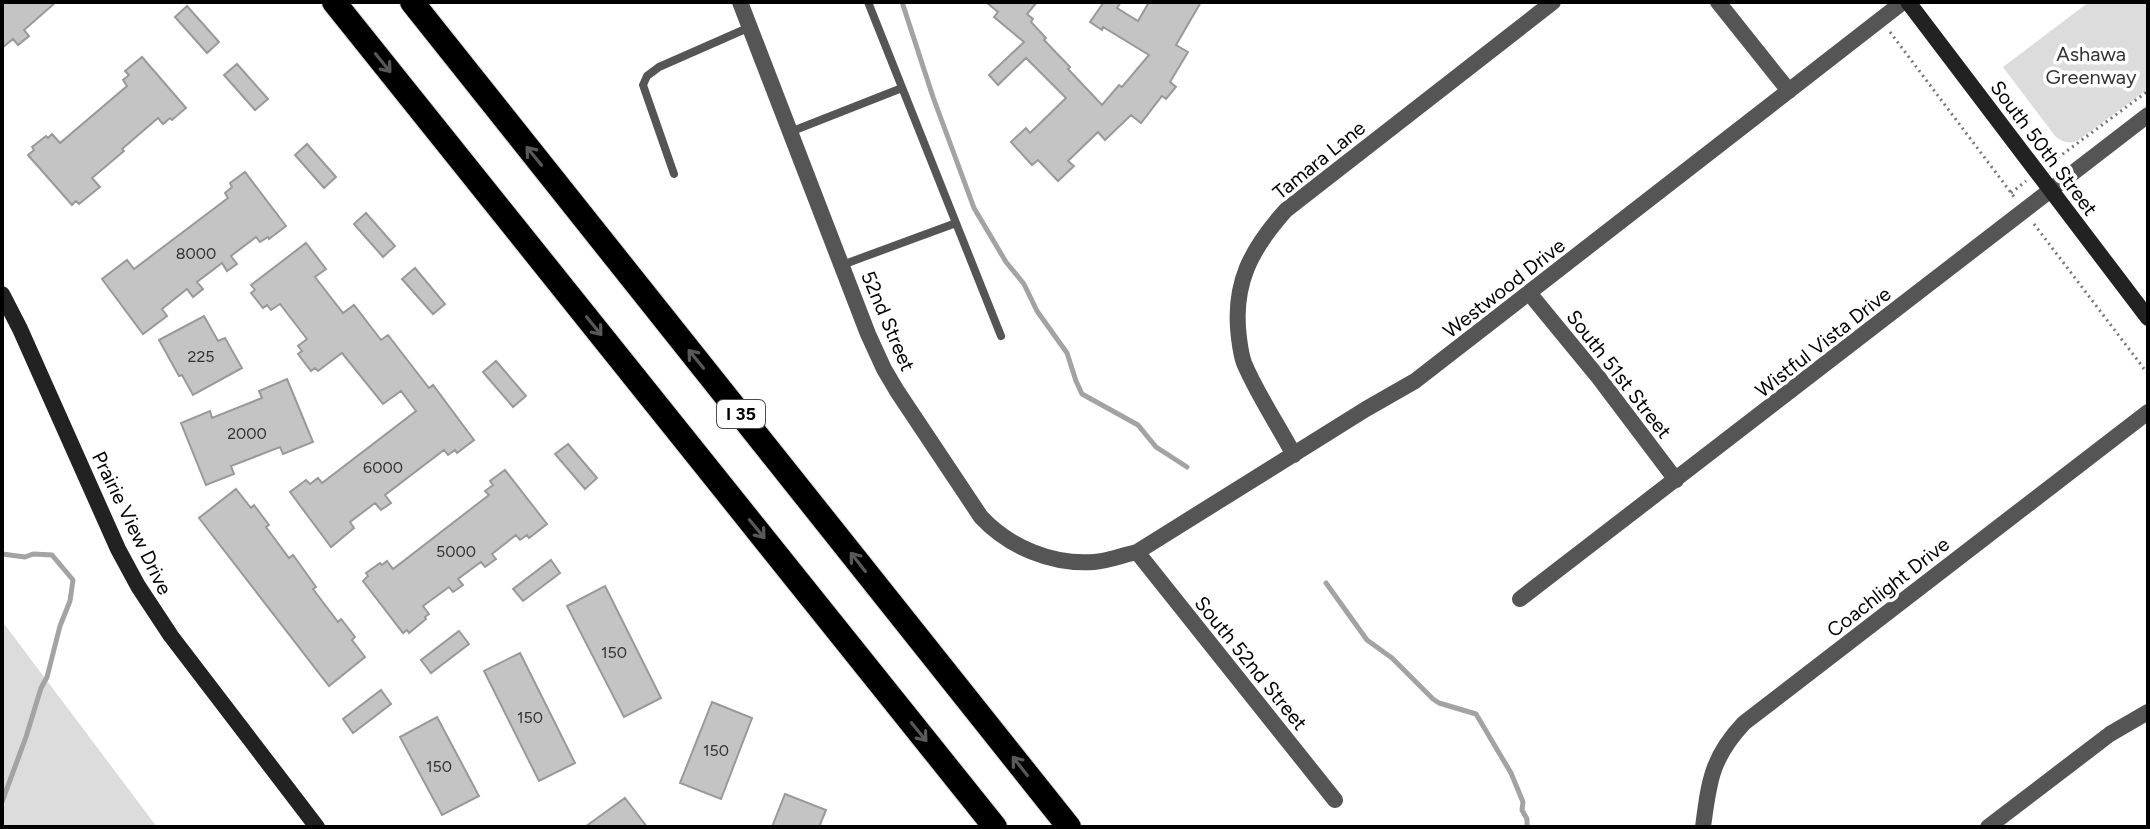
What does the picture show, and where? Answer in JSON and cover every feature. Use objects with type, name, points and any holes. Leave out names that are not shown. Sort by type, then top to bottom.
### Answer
[{"type":"highway","points":[[334,2],[995,827]]},
{"type":"highway","name":"I 35","points":[[412,2],[1069,827]]},
{"type":"street","name":"52nd Street","points":[[740,2],[884,369],[981,517],[993,530],[1012,543],[1057,560],[1101,560]]},
{"type":"street","name":"Tamara Lane","points":[[1294,455],[1242,360],[1237,319],[1240,289],[1250,259],[1265,233],[1286,210],[1553,2]]},
{"type":"street","points":[[1718,2],[1789,91]]},
{"type":"street","name":"Westwood Drive","points":[[1101,560],[1137,552],[1415,381],[1905,2]]},
{"type":"street","name":"South 50th Street","points":[[1905,2],[2148,318]]},
{"type":"street","name":"Wistful Vista Drive","points":[[1520,599],[2148,115]]},
{"type":"street","name":"Prairie View Drive","points":[[2,294],[118,549],[138,586],[171,636],[317,827]]},
{"type":"street","name":"South 51st Street","points":[[1530,294],[1599,378],[1676,480]]},
{"type":"street","name":"Coachlight Drive","points":[[1703,827],[1712,773],[1730,738],[1744,723],[2148,412]]},
{"type":"street","name":"South 52nd Street","points":[[1137,552],[1335,800]]},
{"type":"street","points":[[1988,827],[2110,734],[2148,712]]},
{"type":"lane","points":[[868,2],[1001,336]]},
{"type":"lane","points":[[674,174],[643,85],[647,76],[659,67],[750,27]]},
{"type":"lane","points":[[790,132],[902,88]]},
{"type":"lane","points":[[842,265],[956,223]]},
{"type":"path","points":[[2148,4],[2148,18]]},
{"type":"path","points":[[1890,32],[2017,200]]},
{"type":"path","points":[[2056,159],[2148,91]]},
{"type":"path","points":[[2011,193],[2016,189]]},
{"type":"path","points":[[2031,220],[2148,374]]},
{"type":"green space","name":"Ashawa Greenway","points":[[2089,2],[2148,2],[2148,89],[2080,139],[2067,142],[2055,136],[2003,67]]},
{"type":"green space","points":[[2,621],[157,827],[2,827]]},
{"type":"building","points":[[2,2],[56,2],[24,30],[29,36],[18,45],[13,39],[2,48]]},
{"type":"building","points":[[986,2],[1037,2],[1027,14],[1033,19],[1031,22],[1070,67],[1068,69],[1102,105],[1149,55],[1090,22],[1104,2],[1121,2],[1117,8],[1138,21],[1149,2],[1201,2],[1176,45],[1188,52],[1170,82],[1176,87],[1166,99],[1162,96],[1141,123],[1131,115],[1105,140],[1098,132],[1068,161],[1074,166],[1058,181],[1038,160],[1032,165],[1011,142],[1026,128],[1030,133],[1066,98],[1026,58],[998,85],[989,75],[1024,42],[994,17],[998,12]]},
{"type":"building","points":[[187,6],[219,42],[207,53],[175,17]]},
{"type":"building","points":[[142,57],[186,108],[163,124],[158,118],[92,178],[100,187],[79,204],[76,201],[72,205],[28,155],[34,150],[32,147],[46,136],[48,138],[52,134],[60,143],[127,86],[123,80],[129,75],[125,71]]},
{"type":"building","points":[[237,64],[268,99],[255,110],[224,75]]},
{"type":"building","points":[[307,144],[336,177],[324,188],[295,155]]},
{"type":"building","points":[[245,172],[286,226],[269,239],[260,242],[256,237],[231,256],[237,264],[227,271],[222,263],[197,282],[203,289],[193,297],[187,289],[162,309],[167,316],[143,334],[102,279],[127,260],[134,269],[228,198],[225,193],[232,187],[230,183]]},
{"type":"building","points":[[366,213],[395,246],[383,257],[354,224]]},
{"type":"building","points":[[306,243],[326,269],[315,277],[343,313],[354,305],[381,340],[388,335],[429,388],[433,385],[474,440],[457,453],[455,450],[448,455],[444,450],[385,495],[391,503],[381,510],[375,503],[350,522],[354,528],[331,547],[290,492],[306,480],[310,484],[318,478],[322,483],[416,411],[401,391],[383,404],[342,353],[318,371],[315,368],[311,371],[298,354],[302,351],[298,346],[307,339],[280,304],[271,310],[267,305],[263,308],[251,293],[255,290],[251,285]]},
{"type":"building","points":[[415,268],[445,304],[433,314],[402,279]]},
{"type":"building","points":[[204,316],[218,341],[225,338],[242,368],[193,395],[159,340]]},
{"type":"building","points":[[496,361],[526,396],[513,407],[483,372]]},
{"type":"building","points":[[287,379],[313,442],[283,454],[280,447],[231,466],[234,474],[206,485],[181,423],[210,411],[212,418],[262,398],[259,391]]},
{"type":"building","points":[[568,444],[597,478],[585,489],[555,454]]},
{"type":"building","points":[[505,470],[547,524],[529,538],[527,535],[520,540],[516,535],[492,554],[496,559],[485,567],[481,562],[458,579],[463,585],[453,592],[449,587],[423,606],[429,614],[426,619],[409,633],[407,630],[403,633],[363,581],[368,576],[366,573],[387,561],[393,569],[489,495],[485,491],[493,485],[490,481]]},
{"type":"building","points":[[236,489],[251,508],[254,505],[289,558],[293,555],[316,587],[313,589],[338,622],[341,619],[355,637],[352,640],[365,657],[329,686],[199,518]]},
{"type":"building","points":[[551,560],[560,573],[523,601],[513,589]]},
{"type":"building","points":[[605,586],[661,698],[624,717],[567,606]]},
{"type":"building","points":[[459,631],[469,644],[431,673],[421,660]]},
{"type":"building","points":[[520,653],[575,763],[539,781],[484,671]]},
{"type":"building","points":[[381,690],[391,704],[353,733],[343,719]]},
{"type":"building","points":[[712,702],[752,718],[721,799],[680,783]]},
{"type":"building","points":[[437,717],[479,796],[442,815],[400,737]]},
{"type":"building","points":[[785,794],[826,810],[819,827],[772,827]]},
{"type":"building","points":[[625,798],[647,827],[585,827]]},
{"type":"waterway","points":[[902,2],[974,208],[1006,262],[1024,284],[1037,311],[1067,353],[1082,394],[1138,425],[1156,447],[1187,467]]},
{"type":"waterway","points":[[2,554],[25,557],[33,554],[52,555],[73,580],[70,601],[47,677],[2,802]]},
{"type":"waterway","points":[[1326,583],[1367,640],[1392,658],[1433,699],[1476,714],[1511,773],[1523,802],[1527,827]]}]
